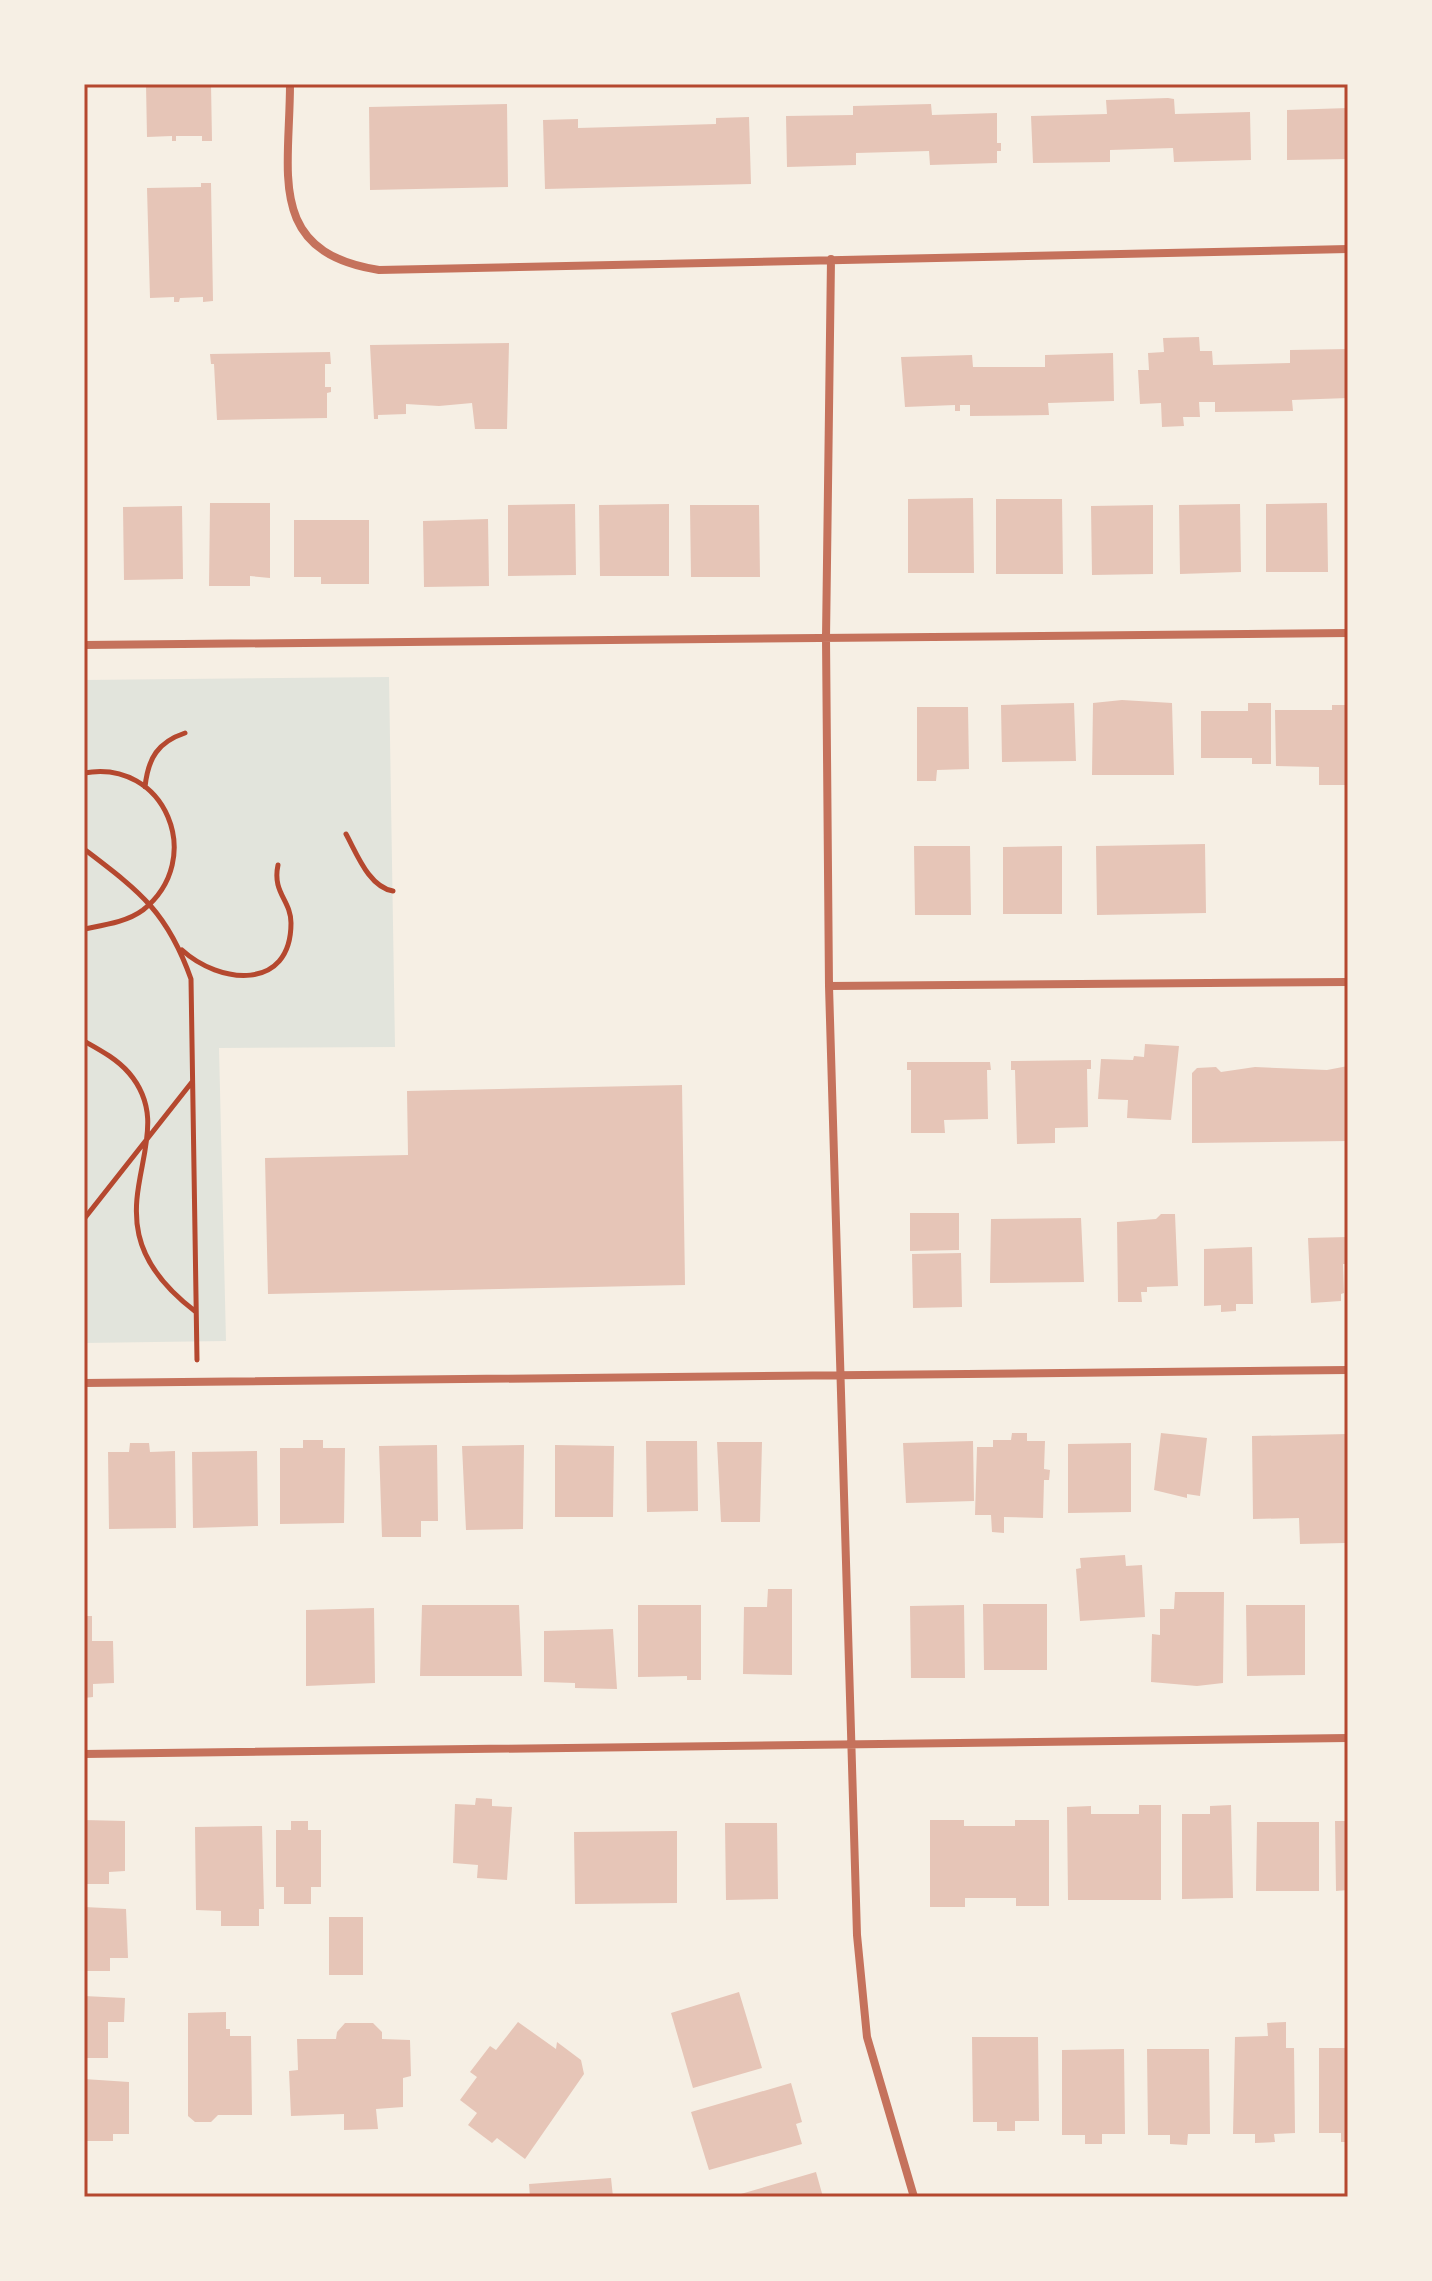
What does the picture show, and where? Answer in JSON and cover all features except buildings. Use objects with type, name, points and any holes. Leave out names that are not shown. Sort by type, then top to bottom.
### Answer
[{"type":"street","points":[[290,84],[289,201],[298,228],[319,250],[346,265],[379,270],[1348,249]]},
{"type":"street","points":[[831,259],[826,638],[829,986],[861,2001],[867,2037],[914,2197]]},
{"type":"street","points":[[84,645],[1348,633]]},
{"type":"street","points":[[829,986],[1348,982]]},
{"type":"street","points":[[84,1383],[1348,1370]]},
{"type":"street","points":[[84,1754],[1348,1738]]},
{"type":"path","points":[[145,787],[151,757],[161,745],[185,733]]},
{"type":"path","points":[[84,773],[105,773],[145,787],[169,817],[175,835],[171,876],[150,902],[125,920],[84,929]]},
{"type":"path","points":[[346,834],[373,880],[380,888],[393,891]]},
{"type":"path","points":[[84,849],[150,902],[180,948],[191,979],[197,1381]]},
{"type":"path","points":[[180,948],[201,966],[228,976],[254,976],[277,962],[286,949],[291,921],[277,888],[278,865]]},
{"type":"path","points":[[84,1041],[118,1061],[131,1074],[147,1112],[150,1127],[134,1213],[143,1252],[165,1285],[196,1312]]},
{"type":"path","points":[[84,1219],[193,1082]]},
{"type":"shaded area","points":[[389,677],[395,1047],[219,1048],[226,1341],[84,1343],[84,680]]}]
